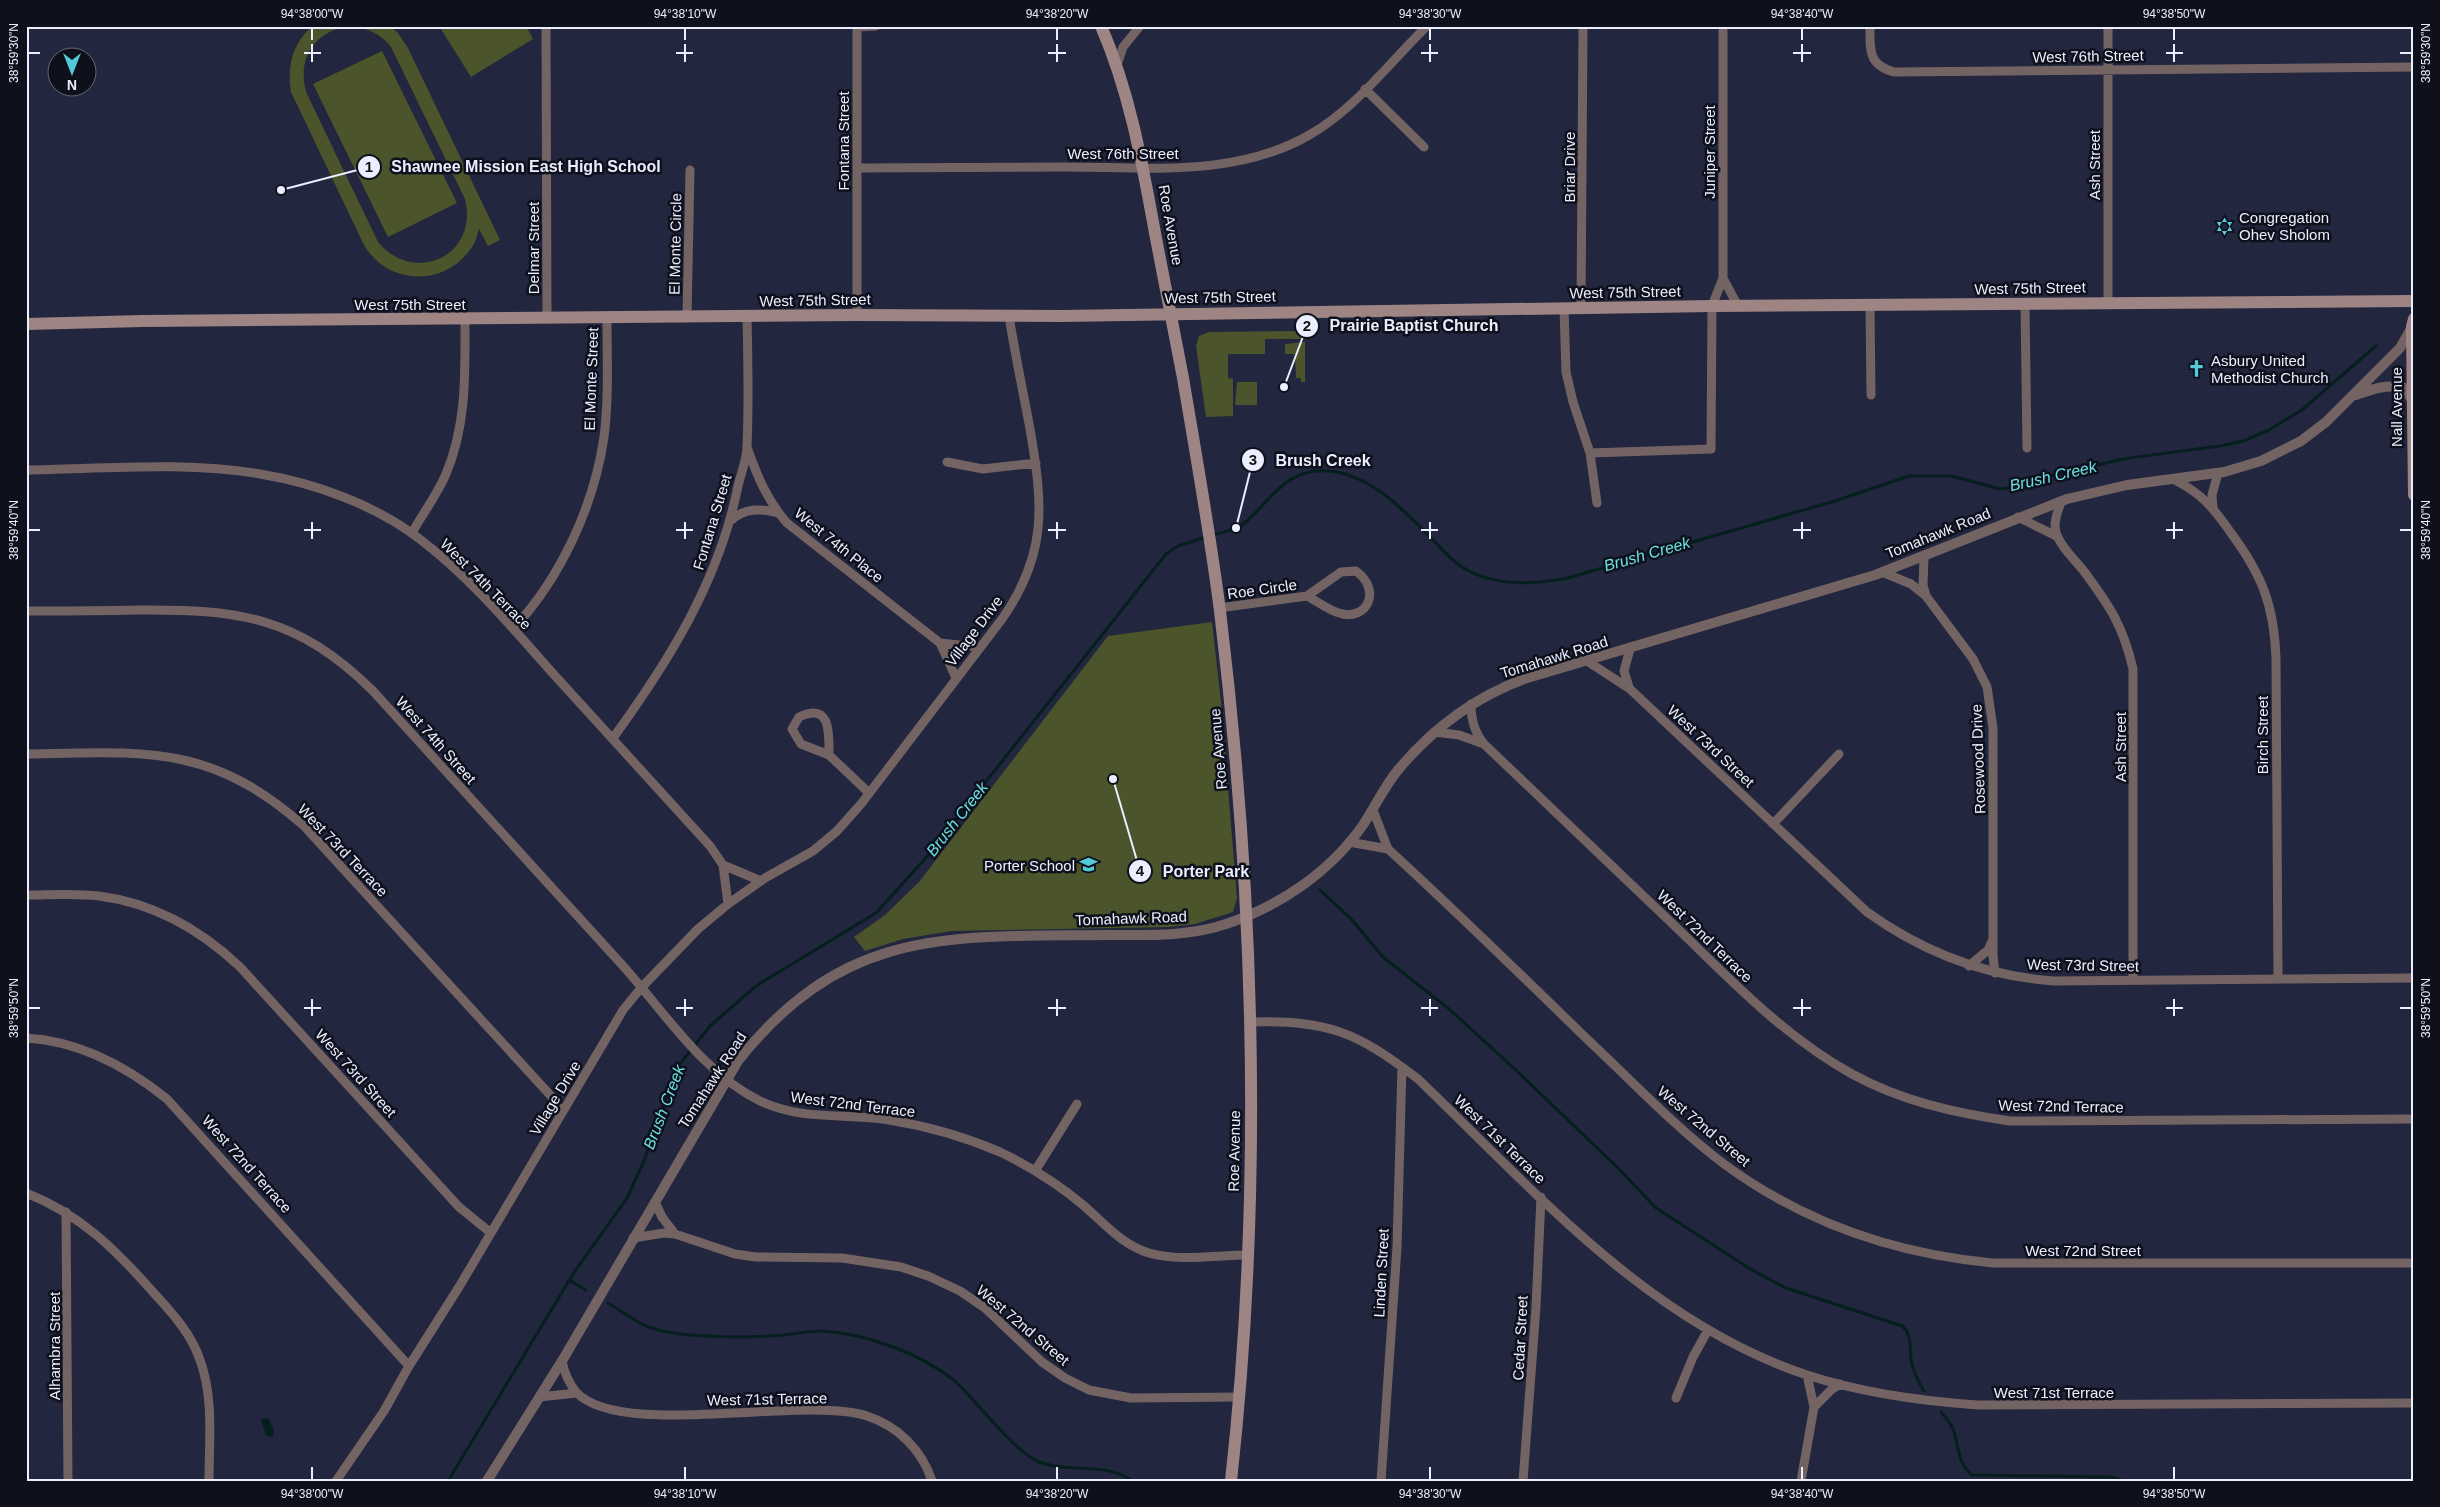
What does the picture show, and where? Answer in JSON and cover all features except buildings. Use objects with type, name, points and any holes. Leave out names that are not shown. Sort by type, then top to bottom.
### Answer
[{"type":"main road","name":"Roe Avenue","points":[[1101,26],[1117,65],[1134,121],[1172,314],[1220,608],[1236,758],[1247,916],[1251,1022],[1248,1255],[1240,1398],[1232,1481]]},
{"type":"main road","name":"West 75th Street","points":[[26,324],[143,321],[607,319],[857,315],[1009,316],[1712,306],[2414,302]]},
{"type":"main road","name":"Nall Avenue","points":[[2413,323],[2414,495]]},
{"type":"street","name":"Delmar Street","points":[[546,26],[547,319]]},
{"type":"street","points":[[857,27],[876,26]]},
{"type":"street","points":[[1117,65],[1122,50],[1140,26]]},
{"type":"street","name":"West 76th Street","points":[[858,168],[1143,168],[1214,166],[1252,160],[1278,151],[1312,134],[1342,111],[1366,89],[1428,26]]},
{"type":"street","name":"Briar Drive","points":[[1582,309],[1583,26]]},
{"type":"street","name":"Juniper Street","points":[[1590,453],[1711,449],[1712,306],[1723,278],[1723,26]]},
{"type":"street","name":"West 76th Street","points":[[1870,26],[1870,46],[1874,61],[1882,69],[1894,72],[2414,67]]},
{"type":"street","name":"Ash Street","points":[[2108,26],[2108,304]]},
{"type":"street","name":"Fontana Street","points":[[857,27],[857,315]]},
{"type":"street","points":[[1366,89],[1424,147]]},
{"type":"street","name":"El Monte Circle","points":[[687,318],[690,170]]},
{"type":"street","name":"Juniper Street","points":[[1723,278],[1738,306]]},
{"type":"street","points":[[2025,305],[2027,448]]},
{"type":"street","points":[[1870,306],[1872,395]]},
{"type":"street","points":[[1564,309],[1566,372],[1573,402],[1590,453],[1597,502]]},
{"type":"street","name":"Village Drive","points":[[336,1481],[384,1411],[623,1010],[641,988],[698,929],[728,904],[761,881],[813,851],[837,831],[1010,608],[1025,580],[1031,563],[1039,523],[1041,500],[1036,462],[1009,316]]},
{"type":"street","name":"Fontana Street","points":[[613,738],[680,638],[714,569],[730,521],[747,446],[749,390],[747,317]]},
{"type":"street","name":"El Monte Street","points":[[514,628],[527,614],[552,577],[572,539],[596,475],[604,438],[607,397],[607,319]]},
{"type":"street","points":[[412,533],[437,493],[457,443],[466,389],[465,320]]},
{"type":"street","name":"Tomahawk Road","points":[[487,1481],[562,1361],[727,1080],[759,1036],[798,999],[832,976],[867,959],[900,948],[956,938],[1181,934],[1220,926],[1247,916],[1282,900],[1300,887],[1349,842],[1373,810],[1397,771],[1434,732],[1471,704],[1524,679],[1587,662],[1882,572],[1924,557],[2018,517],[2061,502],[2127,485],[2218,473],[2256,463],[2302,441],[2326,422],[2400,348],[2413,323]]},
{"type":"street","name":"Tomahawk Road","points":[[2352,396],[2371,389],[2391,385],[2404,388],[2412,400]]},
{"type":"street","name":"West 74th Place","points":[[747,446],[760,482],[778,513],[787,523],[940,643],[956,678]]},
{"type":"street","points":[[947,462],[983,469],[1036,462]]},
{"type":"street","name":"West 74th Terrace","points":[[26,470],[188,468],[259,474],[316,487],[344,498],[412,533],[455,568],[514,628],[710,846],[723,865],[728,904]]},
{"type":"street","points":[[2214,508],[2212,495],[2218,473]]},
{"type":"street","name":"Birch Street","points":[[2173,479],[2194,490],[2214,508],[2254,566],[2266,591],[2275,628],[2278,978]]},
{"type":"street","points":[[2058,537],[2055,523],[2061,502]]},
{"type":"street","points":[[730,521],[738,514],[750,510],[764,509],[778,513]]},
{"type":"street","name":"Ash Street","points":[[2018,517],[2058,537],[2108,604],[2120,624],[2127,643],[2133,668],[2133,979]]},
{"type":"street","points":[[1924,557],[1923,584],[1926,596]]},
{"type":"street","name":"Roe Circle","points":[[1220,608],[1308,596],[1342,572],[1356,571],[1366,578],[1370,589],[1369,600],[1363,610],[1350,614],[1339,613],[1308,596]]},
{"type":"street","name":"Rosewood Drive","points":[[1882,572],[1911,584],[1926,596],[1973,659],[1983,677],[1990,700],[1994,728],[1993,940],[1995,973]]},
{"type":"street","name":"West 74th Street","points":[[26,611],[211,611],[261,620],[284,628],[316,645],[356,674],[373,691],[680,1033],[727,1080]]},
{"type":"street","points":[[940,643],[979,647]]},
{"type":"street","points":[[1630,649],[1624,671],[1625,679],[1630,689]]},
{"type":"street","name":"West 73rd Street","points":[[1587,662],[1630,689],[1867,912],[1926,949],[1968,966],[1995,973],[2054,980],[2414,978]]},
{"type":"street","name":"West 72nd Terrace","points":[[1471,704],[1477,736],[1484,744],[1789,1033],[1853,1075],[1896,1094],[1962,1114],[2010,1121],[2414,1119]]},
{"type":"street","points":[[828,755],[828,726],[825,719],[819,714],[811,713],[799,717],[792,729],[795,737],[801,744],[828,755],[868,792]]},
{"type":"street","name":"West 72nd Terrace","points":[[1434,732],[1459,735],[1484,744]]},
{"type":"street","name":"West 73rd Terrace","points":[[26,754],[120,752],[166,755],[196,762],[228,774],[255,788],[280,805],[310,833],[551,1096],[561,1112]]},
{"type":"street","points":[[1772,824],[1839,754]]},
{"type":"street","name":"West 72nd Street","points":[[1373,810],[1383,841],[1388,849],[1677,1125],[1746,1179],[1821,1221],[1866,1238],[1903,1249],[1992,1263],[2414,1263]]},
{"type":"street","points":[[1349,842],[1388,849]]},
{"type":"street","points":[[723,865],[761,881]]},
{"type":"street","name":"West 73rd Street","points":[[26,895],[73,894],[109,898],[153,910],[199,933],[240,967],[459,1207],[491,1232]]},
{"type":"street","points":[[1968,966],[1988,950],[1993,940]]},
{"type":"street","name":"West 71st Terrace","points":[[1251,1022],[1294,1022],[1329,1028],[1362,1040],[1418,1079],[1541,1197],[1614,1264],[1648,1291],[1708,1330],[1807,1375],[1906,1398],[1978,1405],[2414,1403]]},
{"type":"street","name":"West 72nd Terrace","points":[[26,1038],[58,1042],[89,1052],[121,1066],[168,1098],[410,1366]]},
{"type":"street","name":"Linden Street","points":[[1381,1481],[1397,1247],[1402,1067]]},
{"type":"street","name":"West 72nd Terrace","points":[[727,1080],[757,1099],[787,1112],[817,1116],[888,1120],[928,1127],[970,1140],[1001,1153],[1035,1171],[1061,1188],[1115,1234],[1135,1247],[1149,1252],[1175,1257],[1248,1255]]},
{"type":"street","points":[[1035,1171],[1077,1104]]},
{"type":"street","points":[[26,1193],[66,1212],[113,1248],[176,1318],[195,1347],[201,1362],[208,1392],[209,1481]]},
{"type":"street","name":"Cedar Street","points":[[1523,1481],[1535,1327],[1541,1197]]},
{"type":"street","points":[[655,1202],[662,1217],[675,1234]]},
{"type":"street","name":"Alhambra Street","points":[[66,1212],[68,1481]]},
{"type":"street","name":"West 72nd Street","points":[[633,1238],[654,1233],[675,1234],[706,1246],[742,1255],[773,1258],[842,1258],[900,1267],[928,1276],[960,1292],[985,1308],[1042,1362],[1065,1378],[1089,1390],[1131,1398],[1240,1398]]},
{"type":"street","points":[[1676,1398],[1693,1357],[1708,1330]]},
{"type":"street","points":[[540,1397],[577,1393],[564,1370],[562,1361]]},
{"type":"street","points":[[1801,1481],[1814,1408],[1807,1375]]},
{"type":"street","points":[[1814,1408],[1831,1390],[1840,1384]]},
{"type":"street","name":"West 71st Terrace","points":[[577,1393],[603,1406],[639,1414],[822,1411],[857,1414],[887,1425],[906,1439],[922,1458],[932,1481]]},
{"type":"green space","points":[[312,26],[348,26],[390,26],[398,33],[408,48],[500,240],[488,246],[479,229],[473,245],[461,260],[447,270],[432,275],[416,277],[400,274],[386,268],[373,257],[363,243],[291,92],[290,73],[292,56],[305,33]],"holes":[[[348,26],[367,29],[377,34],[391,47],[465,199],[467,219],[463,236],[453,249],[441,258],[425,262],[409,262],[393,255],[378,242],[307,94],[304,70],[310,50],[317,41],[336,29]]]},
{"type":"green space","points":[[439,26],[526,26],[533,39],[471,77]]},
{"type":"green space","points":[[382,51],[457,203],[388,237],[313,84]]},
{"type":"green space","points":[[1209,332],[1303,332],[1305,339],[1265,339],[1265,354],[1228,354],[1228,378],[1233,379],[1233,416],[1206,417],[1196,346],[1199,336]]},
{"type":"green space","points":[[1305,342],[1305,382],[1301,382],[1301,378],[1296,378],[1295,354],[1285,354],[1285,344]]},
{"type":"green space","points":[[1237,382],[1257,382],[1257,405],[1235,405]]},
{"type":"green space","points":[[1212,622],[1221,702],[1237,898],[1233,912],[1195,924],[1169,927],[952,931],[903,939],[865,951],[854,937],[885,915],[919,882],[1108,636]]},
{"type":"shaded area","points":[[269,1419],[274,1431],[273,1436],[266,1435],[261,1420]]},
{"type":"waterway","name":"Brush Creek","points":[[1212,535],[1231,530],[1243,524],[1278,490],[1295,477],[1316,471],[1333,471],[1350,475],[1380,491],[1407,514],[1454,561],[1471,572],[1493,580],[1517,583],[1564,579],[1835,501],[1909,476],[1952,476],[2000,489],[2022,486],[2046,477],[2123,459],[2220,446],[2243,441],[2269,430],[2303,409],[2376,346]]},
{"type":"waterway","name":"Brush Creek","points":[[448,1481],[573,1274],[627,1198],[644,1161],[676,1069],[710,1026],[756,986],[876,913],[924,860],[1166,554],[1178,546],[1206,537]]},
{"type":"waterway","points":[[1320,890],[1352,920],[1383,957],[1448,1008],[1519,1073],[1619,1169],[1656,1208],[1752,1270],[1786,1288],[1902,1326],[1908,1334],[1913,1367],[1924,1391]]},
{"type":"waterway","points":[[569,1280],[586,1290]]},
{"type":"waterway","points":[[608,1303],[645,1325],[671,1333],[738,1337],[789,1335],[822,1331],[857,1336],[893,1347],[927,1362],[956,1382],[1008,1438],[1029,1457],[1051,1465],[1111,1471],[1133,1481]]},
{"type":"waterway","points":[[1941,1412],[1952,1426],[1961,1461],[1972,1475],[2111,1477],[2124,1481]]},
{"type":"place","name":"Shawnee Mission East High School","points":[[281,190]]},
{"type":"place","name":"Congregation Ohev Sholom","points":[[2225,226]]},
{"type":"place","name":"Asbury United Methodist Church","points":[[2197,369]]},
{"type":"place","name":"Prairie Baptist Church","points":[[1284,387]]},
{"type":"place","name":"Brush Creek","points":[[1236,528]]},
{"type":"place","name":"Porter Park","points":[[1113,779]]},
{"type":"place","name":"Porter School","points":[[1089,865]]}]
